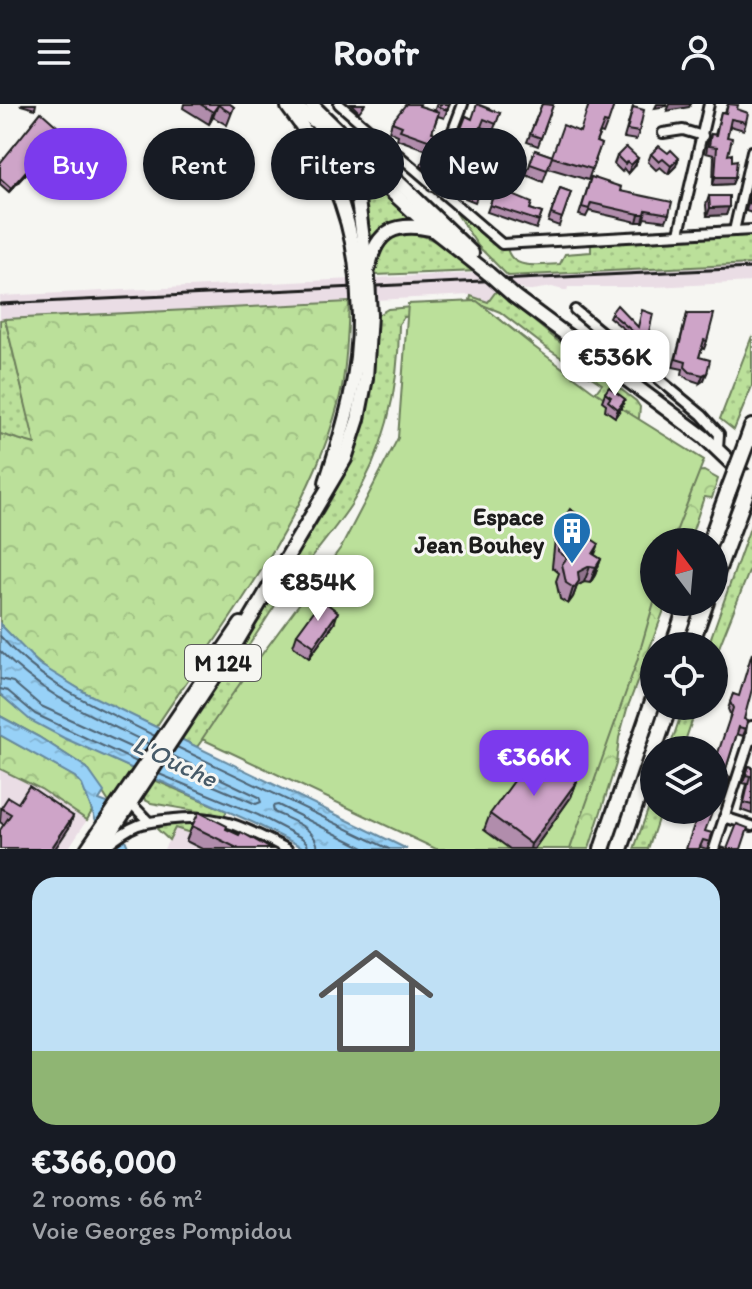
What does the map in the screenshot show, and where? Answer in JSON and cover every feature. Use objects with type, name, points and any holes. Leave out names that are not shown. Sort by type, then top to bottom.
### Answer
[{"type":"highway","points":[[715,528],[752,427]]},
{"type":"highway","points":[[728,542],[752,476]]},
{"type":"highway","points":[[602,849],[646,720]]},
{"type":"highway","points":[[620,849],[664,720]]},
{"type":"main road","points":[[289,104],[322,128]]},
{"type":"main road","name":"M 124","points":[[289,104],[326,165],[348,223],[363,278]]},
{"type":"main road","points":[[311,104],[336,128]]},
{"type":"main road","points":[[404,186],[489,274]]},
{"type":"main road","name":"M 124","points":[[348,223],[354,200]]},
{"type":"main road","name":"M 124","points":[[87,849],[101,844],[173,729],[238,640],[345,459],[358,419],[369,358],[358,200]]},
{"type":"main road","points":[[400,200],[514,296],[718,448],[752,483]]},
{"type":"main road","name":"M 124","points":[[363,278],[372,253],[386,233],[407,225],[432,229]]},
{"type":"street","points":[[339,104],[420,175]]},
{"type":"street","points":[[454,128],[463,104]]},
{"type":"street","points":[[679,233],[709,104]]},
{"type":"street","points":[[663,133],[683,130],[703,136]]},
{"type":"street","points":[[734,231],[752,151]]},
{"type":"street","points":[[448,200],[498,242],[506,245],[752,230]]},
{"type":"street","points":[[575,310],[708,420],[719,434],[718,448]]},
{"type":"street","points":[[728,806],[751,740],[752,726]]},
{"type":"street","points":[[126,800],[148,821]]},
{"type":"street","points":[[101,844],[127,828],[148,821],[203,816],[250,830],[287,849]]},
{"type":"street","points":[[728,818],[752,826]]},
{"type":"street","points":[[714,849],[722,824]]},
{"type":"shaded area","points":[[752,264],[752,282],[568,287],[567,291],[552,287],[525,291],[522,288],[498,290],[488,302],[470,295],[0,320],[0,296],[478,273],[484,277]]},
{"type":"shaded area","points":[[0,769],[41,789],[87,820],[68,849],[0,849]]},
{"type":"shaded area","points":[[175,828],[242,849],[164,849]]},
{"type":"green space","points":[[362,200],[396,200],[418,221],[405,221],[370,250]]},
{"type":"green space","points":[[455,211],[495,245],[507,248],[515,260],[528,265],[560,264],[565,254],[591,252],[591,242],[752,233],[752,264],[508,276],[478,246]]},
{"type":"green space","points":[[403,233],[433,240],[477,271],[375,275],[375,257],[389,236]]},
{"type":"green space","points":[[497,290],[636,401],[640,407],[639,418],[629,428],[590,400],[602,384],[548,349],[500,312],[470,300],[471,296],[488,302]]},
{"type":"green space","points":[[477,301],[592,390],[704,460],[677,528],[640,528],[640,616],[650,616],[645,632],[640,632],[637,661],[570,849],[436,849],[202,739],[342,546],[398,438],[408,304]]},
{"type":"green space","points":[[349,302],[342,387],[330,432],[312,477],[265,564],[156,727],[106,704],[51,673],[28,654],[0,624],[0,434],[35,444],[5,319]]},
{"type":"green space","points":[[436,305],[480,309],[498,318],[533,345],[530,365],[421,316],[404,317],[399,324],[396,372],[388,418],[363,484],[351,505],[232,668],[241,682],[231,701],[197,747],[178,738],[282,578],[343,476],[355,448],[368,400],[376,316],[388,309]]},
{"type":"green space","points":[[5,319],[36,445],[0,434],[0,320]]},
{"type":"green space","points":[[752,336],[752,386],[734,430],[720,419]]},
{"type":"green space","points":[[704,471],[718,479],[712,498],[704,497],[694,528],[670,528],[694,472]]},
{"type":"green space","points":[[752,522],[752,564],[725,632],[713,632],[719,616],[728,616],[728,590]]},
{"type":"green space","points":[[648,616],[662,616],[656,632],[641,632]]},
{"type":"green space","points":[[640,636],[640,674],[627,709],[616,764],[589,849],[551,849]]},
{"type":"green space","points":[[0,694],[31,720],[133,769],[110,804],[87,768],[0,716]]},
{"type":"green space","points":[[679,720],[692,720],[687,736],[674,736]]},
{"type":"green space","points":[[0,735],[76,777],[84,788],[92,811],[87,820],[41,789],[0,769]]},
{"type":"green space","points":[[152,779],[227,811],[224,816],[151,803],[145,800],[143,794]]},
{"type":"green space","points":[[196,820],[239,828],[281,849],[239,849],[175,828],[169,840],[157,829],[161,825]]},
{"type":"green space","points":[[643,824],[656,824],[648,849],[634,849]]},
{"type":"water","name":"L'Ouche","points":[[0,624],[39,664],[86,693],[407,849],[306,849],[30,720],[0,694]]},
{"type":"water","points":[[0,716],[87,768],[104,792],[99,800],[110,804],[129,849],[107,849],[82,785],[75,777],[0,735]]},
{"type":"building","points":[[200,104],[230,104],[234,107],[231,113],[218,105],[213,112]]},
{"type":"building","points":[[406,104],[420,104],[439,112],[433,128],[420,128],[420,137],[404,131],[402,126],[392,122]]},
{"type":"building","points":[[437,104],[449,104],[447,110]]},
{"type":"building","points":[[477,104],[500,113],[496,124],[484,119],[480,128],[461,128],[466,116],[472,119]]},
{"type":"building","points":[[542,104],[553,105],[541,138],[530,134]]},
{"type":"building","points":[[589,104],[614,105],[608,123],[604,122],[596,142],[601,144],[592,169],[552,157],[547,170],[530,164],[535,150],[552,156],[563,125],[580,132]]},
{"type":"building","points":[[728,104],[738,105],[737,109],[748,113],[746,122],[731,119],[727,137],[732,138],[728,155],[732,154],[732,161],[737,160],[735,177],[715,177],[717,147],[709,146],[711,134],[716,135],[721,112],[726,113]]},
{"type":"building","points":[[633,107],[644,110],[639,132],[627,130]]},
{"type":"building","points":[[41,112],[59,128],[28,128]]},
{"type":"building","points":[[24,133],[24,173],[11,188],[0,178],[0,163]]},
{"type":"building","points":[[659,146],[668,153],[671,150],[679,158],[671,166],[663,159],[659,162],[651,154]]},
{"type":"building","points":[[626,147],[638,158],[631,165],[627,161],[625,164],[617,156]]},
{"type":"building","points":[[591,177],[621,187],[620,191],[672,202],[669,214],[646,210],[645,214],[639,214],[591,203],[589,209],[582,207]]},
{"type":"building","points":[[560,188],[571,192],[562,218],[551,214]]},
{"type":"building","points":[[709,196],[729,196],[729,207],[710,208]]},
{"type":"building","points":[[492,200],[525,200],[532,203],[530,209],[542,213],[539,221],[490,205]]},
{"type":"building","points":[[617,305],[638,327],[642,310],[653,314],[649,332],[662,336],[659,348],[634,340],[637,335],[611,313]]},
{"type":"building","points":[[687,314],[714,314],[699,357],[710,360],[707,373],[703,375],[690,372],[685,367],[686,362],[676,359]]},
{"type":"building","points":[[609,387],[625,399],[618,409],[608,401],[611,397],[605,393]]},
{"type":"building","points":[[570,509],[584,518],[581,522],[599,544],[593,554],[601,559],[596,567],[590,566],[578,572],[579,581],[574,588],[566,583],[562,564],[567,558],[558,551],[561,523]]},
{"type":"building","points":[[322,600],[338,612],[314,646],[297,634]]},
{"type":"building","points":[[752,653],[752,689],[744,719],[747,720],[746,729],[739,727],[728,762],[728,736],[724,736],[733,708],[730,702],[733,694],[739,696]]},
{"type":"building","points":[[536,751],[577,781],[531,844],[490,814]]},
{"type":"building","points":[[749,766],[752,767],[752,805],[744,803]]},
{"type":"building","points":[[29,786],[73,816],[51,849],[0,849],[0,830],[11,814],[1,808],[8,797],[18,803]]},
{"type":"building","points":[[199,812],[227,826],[226,829],[239,835],[241,832],[271,849],[239,849],[192,826]]},
{"type":"building","points":[[694,824],[708,824],[705,831],[712,833],[710,842],[703,840],[699,849],[686,849]]},
{"type":"building","points":[[737,824],[748,828],[741,849],[727,849]]},
{"type":"railway","points":[[0,304],[752,268]]},
{"type":"place","name":"Espace Jean Bouhey","points":[[572,565]]}]
